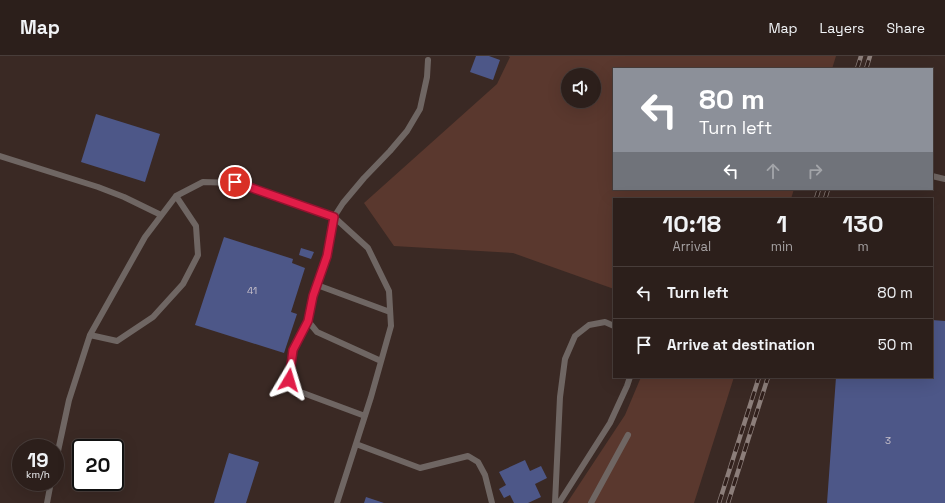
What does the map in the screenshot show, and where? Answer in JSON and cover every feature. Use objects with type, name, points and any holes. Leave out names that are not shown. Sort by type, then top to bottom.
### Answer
[{"type":"lane","points":[[365,416],[295,390],[289,380],[293,350],[308,321],[313,296],[327,256],[334,217],[364,178],[407,131],[420,109],[427,77],[428,60]]},
{"type":"lane","points":[[0,156],[98,187],[161,215]]},
{"type":"lane","points":[[933,176],[945,179]]},
{"type":"lane","points":[[61,439],[69,400],[90,335],[145,237],[176,196],[203,182],[235,182],[334,217],[368,248],[389,291],[391,326],[365,416],[337,503]]},
{"type":"lane","points":[[90,335],[117,341],[153,317],[183,284],[198,255],[196,226],[176,196]]},
{"type":"lane","points":[[317,285],[390,312]]},
{"type":"lane","points":[[308,321],[317,332],[381,361]]},
{"type":"lane","points":[[555,503],[560,397],[565,358],[575,336],[589,325],[605,322],[613,326]]},
{"type":"lane","points":[[559,503],[610,423],[628,386],[630,378]]},
{"type":"lane","points":[[591,503],[628,435]]},
{"type":"lane","points":[[356,444],[420,468],[468,456],[478,462],[485,475],[492,503]]},
{"type":"lane","points":[[47,503],[49,491]]},
{"type":"shaded area","points":[[508,56],[836,56],[832,68],[613,68],[613,190],[794,190],[791,198],[613,198],[613,289],[513,253],[394,246],[364,203],[497,84],[510,57]]},
{"type":"shaded area","points":[[641,378],[734,378],[694,503],[567,503],[625,415]]},
{"type":"building","points":[[476,56],[489,56],[500,60],[493,80],[470,72]]},
{"type":"building","points":[[96,114],[160,134],[145,182],[81,162]]},
{"type":"building","points":[[224,237],[293,259],[292,263],[305,268],[291,312],[297,314],[284,353],[195,325]]},
{"type":"building","points":[[301,248],[314,252],[311,259],[299,255]]},
{"type":"building","points":[[933,320],[945,321],[945,503],[827,503],[836,378],[933,378]]},
{"type":"building","points":[[229,453],[259,462],[246,503],[214,503]]},
{"type":"building","points":[[525,460],[530,471],[541,466],[547,478],[535,484],[541,497],[528,503],[514,503],[510,495],[504,498],[499,489],[506,485],[499,472]]},
{"type":"building","points":[[366,497],[384,503],[364,503]]},
{"type":"railway","points":[[857,68],[861,56]]},
{"type":"railway","points":[[866,68],[870,56]]},
{"type":"railway","points":[[816,198],[819,190]]},
{"type":"railway","points":[[825,198],[828,190]]},
{"type":"railway","points":[[719,503],[759,378]]},
{"type":"railway","points":[[728,503],[768,378]]},
{"type":"route","points":[[235,182],[334,217],[327,256],[313,296],[308,321],[293,350],[289,380]]}]
